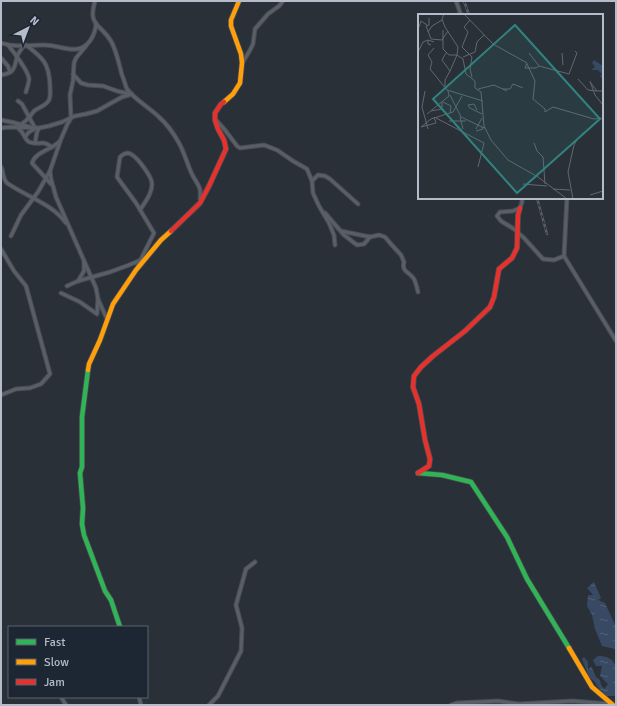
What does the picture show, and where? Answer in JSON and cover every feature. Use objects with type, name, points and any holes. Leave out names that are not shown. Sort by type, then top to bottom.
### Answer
[{"type":"street","points":[[120,626],[111,600],[105,591],[84,535],[82,524],[83,508],[80,473],[82,467],[82,424],[90,364],[113,304],[136,270],[161,240],[200,203],[226,149],[224,140],[215,120],[215,112],[221,104],[233,94],[240,83],[242,64],[241,54],[231,26],[231,20],[239,1]]},
{"type":"street","points":[[242,64],[253,44],[255,29],[268,14],[283,1]]},
{"type":"street","points":[[456,1],[461,14]]},
{"type":"street","points":[[95,2],[92,14],[94,22],[111,41],[116,52],[126,88],[159,116],[180,144],[191,172],[196,182],[201,187],[200,203]]},
{"type":"street","points":[[11,236],[20,215],[34,198],[46,178],[71,118],[70,95],[76,58],[93,37],[96,30],[96,23]]},
{"type":"street","points":[[1,43],[17,47],[53,45],[66,49],[77,49],[86,46]]},
{"type":"street","points":[[8,45],[25,69],[29,78],[26,92]]},
{"type":"street","points":[[1,75],[10,72],[14,68],[18,53],[25,46]]},
{"type":"street","points":[[16,127],[30,118],[34,112],[46,104],[50,97],[50,75],[47,66],[44,61],[25,46]]},
{"type":"street","points":[[1,58],[8,66],[10,72]]},
{"type":"street","points":[[73,74],[81,83],[103,86],[117,92],[132,94]]},
{"type":"street","points":[[25,137],[37,128],[97,111],[118,99],[132,94]]},
{"type":"street","points":[[18,101],[22,104],[37,128],[35,143]]},
{"type":"street","points":[[1,120],[37,128]]},
{"type":"street","points":[[215,120],[240,148],[264,145],[277,150],[293,161],[307,168],[312,181],[313,193],[318,205],[329,223],[334,236],[335,245]]},
{"type":"street","points":[[1,129],[16,127],[37,128]]},
{"type":"street","points":[[16,127],[22,130],[25,137],[29,141],[52,146]]},
{"type":"street","points":[[52,185],[32,163],[38,155],[61,141]]},
{"type":"street","points":[[136,270],[154,233],[117,177],[120,157],[128,153],[141,164],[150,176],[152,184],[151,192],[140,210]]},
{"type":"street","points":[[1,167],[4,179],[7,183],[34,198],[58,214],[70,228]]},
{"type":"street","points":[[50,170],[52,185],[84,258],[96,288],[98,299],[106,317]]},
{"type":"street","points":[[312,181],[318,176],[325,176],[358,204]]},
{"type":"street","points":[[522,199],[518,215],[518,248],[512,258],[499,268],[494,297],[490,307],[465,331],[433,356],[414,376],[413,387],[419,404],[430,459],[429,466],[418,473],[442,475],[471,482],[507,537],[530,585],[592,687],[612,704]]},
{"type":"street","points":[[567,199],[564,256],[616,341]]},
{"type":"street","points":[[318,205],[341,231],[357,245],[364,244],[370,237]]},
{"type":"street","points":[[520,208],[513,211],[500,212],[497,216],[500,221],[524,238],[543,259],[554,260],[564,256]]},
{"type":"street","points":[[341,231],[370,237],[379,235],[385,237],[401,255],[404,262],[404,271],[411,275],[415,280],[418,292]]},
{"type":"street","points":[[1,249],[26,286],[50,374],[41,384],[30,388],[16,389],[1,395]]},
{"type":"street","points":[[78,281],[84,271],[84,258]]},
{"type":"street","points":[[67,286],[141,260]]},
{"type":"street","points":[[61,293],[80,302],[97,314],[98,299]]},
{"type":"street","points":[[209,705],[218,696],[241,651],[242,628],[236,605],[246,570],[255,562]]},
{"type":"street","points":[[451,705],[457,703],[498,701],[519,704],[572,701],[612,704]]},
{"type":"water","points":[[594,582],[601,598],[598,600],[605,603],[616,627],[616,650],[602,646],[595,629],[592,615],[587,606],[588,595],[593,595],[587,588]]},
{"type":"water","points":[[598,656],[609,658],[613,661],[616,667],[616,694],[614,696],[606,696],[589,677],[582,659],[584,657],[588,662],[588,670],[591,666],[604,689],[608,684],[600,676],[602,666],[596,666],[593,660]]},
{"type":"railway","points":[[464,1],[469,14]]},
{"type":"railway","points":[[537,199],[547,234]]},
{"type":"traffic: fast","points":[[88,370],[82,417],[82,467],[80,473],[83,508],[82,524],[84,535],[105,591],[111,600],[120,626]]},
{"type":"traffic: fast","points":[[418,473],[442,475],[471,482],[507,537],[527,579],[569,648]]},
{"type":"traffic: slow","points":[[224,102],[233,94],[240,83],[242,63],[241,54],[231,26],[231,20],[239,1]]},
{"type":"traffic: slow","points":[[88,370],[113,304],[136,270],[161,240],[171,231]]},
{"type":"traffic: slow","points":[[569,648],[592,687],[613,705]]},
{"type":"traffic: jam","points":[[171,231],[200,203],[226,149],[224,140],[215,120],[215,113],[224,102]]},
{"type":"traffic: jam","points":[[418,473],[429,466],[430,459],[419,404],[413,387],[414,376],[433,356],[465,331],[490,307],[494,297],[499,269],[512,258],[517,248],[518,215],[520,208]]}]
